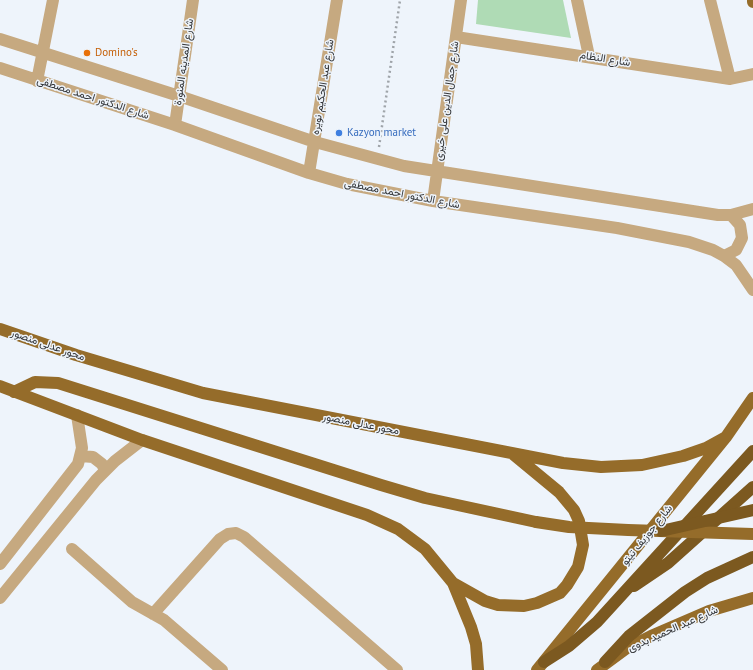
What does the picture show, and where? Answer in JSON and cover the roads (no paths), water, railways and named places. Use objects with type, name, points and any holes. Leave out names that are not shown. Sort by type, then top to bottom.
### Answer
[{"type":"highway","points":[[541,666],[584,634],[753,451]]},
{"type":"highway","points":[[625,591],[647,579],[668,563],[753,487]]},
{"type":"highway","points":[[661,531],[753,510]]},
{"type":"highway","points":[[601,666],[635,631],[686,592],[707,578],[753,556]]},
{"type":"main road","name":"محور عدلى منصور","points":[[0,329],[76,355],[203,393],[582,466],[622,467],[663,462],[706,448],[726,436]]},
{"type":"main road","points":[[14,392],[35,382],[58,383],[381,485],[432,499],[536,522],[569,527],[753,534]]},
{"type":"main road","points":[[0,386],[142,440],[383,521],[398,529],[425,549],[453,583],[472,627],[476,644],[478,670]]},
{"type":"main road","name":"شارع جوزيف تيتو","points":[[541,666],[726,436],[753,398]]},
{"type":"main road","points":[[453,583],[485,601],[498,605],[524,606],[537,603],[560,593],[567,585],[578,567],[583,545],[579,521],[574,510],[559,492],[511,452]]},
{"type":"main road","name":"شارع عبد الحميد بدوى","points":[[601,666],[652,636],[709,611],[753,598]]},
{"type":"street","points":[[37,81],[53,0]]},
{"type":"street","name":"شارع المدينه المنورة","points":[[175,125],[193,0]]},
{"type":"street","name":"شارع عبد الحكيم نويره","points":[[309,173],[337,0]]},
{"type":"street","name":"شارع جمال الدين على خيرى","points":[[433,201],[461,0]]},
{"type":"street","points":[[577,0],[590,56]]},
{"type":"street","points":[[710,0],[730,79]]},
{"type":"street","name":"شارع النظام","points":[[456,37],[590,56],[730,79],[753,74]]},
{"type":"street","points":[[0,39],[43,54],[179,96],[315,142],[377,160],[404,166],[718,215],[731,215],[753,209]]},
{"type":"street","name":"شارع الدكتور احمد مصطفى","points":[[0,68],[175,125],[309,173],[385,193],[617,228],[689,242],[713,250],[724,256],[736,265],[753,290]]},
{"type":"street","points":[[724,256],[736,250],[742,238],[740,225],[731,215]]},
{"type":"street","points":[[0,564],[74,472],[81,456],[81,438],[77,416]]},
{"type":"street","points":[[0,598],[105,470],[142,440]]},
{"type":"street","points":[[81,456],[93,457],[102,464],[105,470]]},
{"type":"street","points":[[153,614],[224,536],[236,533],[244,537],[397,670]]},
{"type":"street","points":[[72,549],[132,602],[164,620],[222,670]]},
{"type":"place","name":"Domino's","points":[[87,53]]},
{"type":"place","name":"Kazyon market","points":[[339,133]]}]
